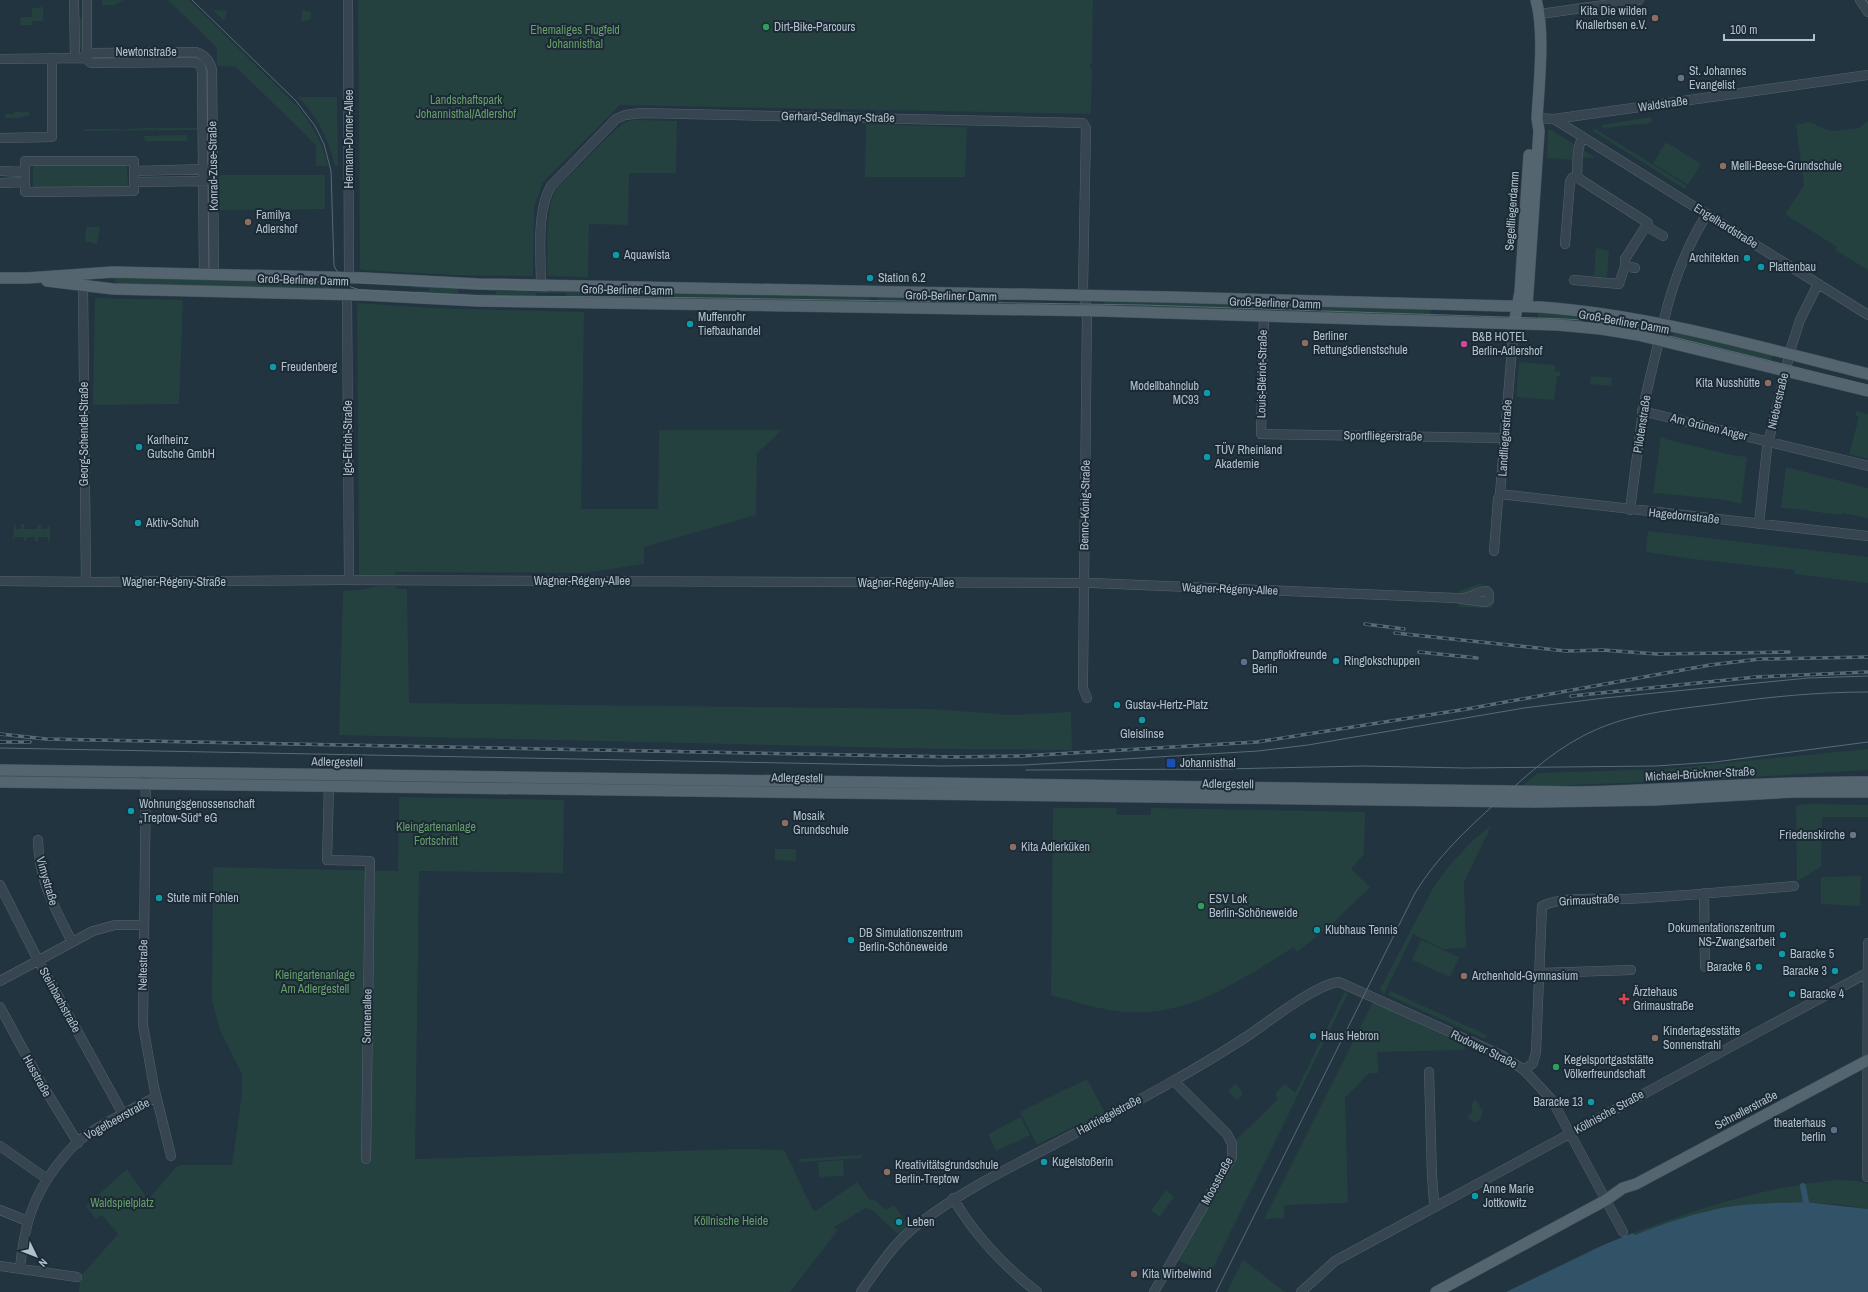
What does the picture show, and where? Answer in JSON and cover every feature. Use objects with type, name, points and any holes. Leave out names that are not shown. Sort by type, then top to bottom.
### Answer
[{"type":"main road","name":"Segelfliegerdamm","points":[[1522,306],[1520,292],[1530,145],[1532,131],[1537,118],[1540,14],[1536,0]]},
{"type":"main road","name":"Groß-Berliner Damm","points":[[0,278],[27,278],[113,272],[349,278],[448,283],[1084,295],[1522,306],[1574,309],[1663,324],[1868,374]]},
{"type":"main road","points":[[83,286],[84,273]]},
{"type":"main road","name":"Groß-Berliner Damm","points":[[27,278],[113,289],[347,295],[478,301],[1264,315],[1558,325],[1601,329],[1659,340],[1868,391]]},
{"type":"main road","points":[[347,295],[349,278]]},
{"type":"main road","points":[[1514,324],[1522,306]]},
{"type":"main road","name":"Adlergestell","points":[[0,770],[146,772],[673,785],[1534,797]]},
{"type":"main road","name":"Adlergestell","points":[[0,782],[329,786],[673,785]]},
{"type":"main road","name":"Michael-Brückner-Straße","points":[[1534,797],[1772,783],[1868,782]]},
{"type":"main road","points":[[1593,802],[1594,796],[1621,796],[1632,791]]},
{"type":"main road","name":"Michael-Brückner-Straße","points":[[1534,797],[1593,802],[1660,800],[1793,792],[1868,792]]},
{"type":"main road","name":"Schnellerstraße","points":[[1436,1292],[1606,1200],[1626,1194],[1636,1184],[1867,1060]]},
{"type":"street","points":[[74,0],[75,58]]},
{"type":"street","points":[[85,58],[87,50],[87,0]]},
{"type":"street","name":"Hermann-Dorner-Allee","points":[[348,0],[349,278]]},
{"type":"street","points":[[1540,14],[1639,0]]},
{"type":"street","points":[[1860,0],[1868,12]]},
{"type":"street","points":[[0,138],[52,137],[52,58]]},
{"type":"street","name":"Newtonstraße","points":[[0,59],[85,58],[91,63],[204,62]]},
{"type":"street","name":"Konrad-Zuse-Straße","points":[[204,62],[212,70],[213,181],[209,275]]},
{"type":"street","name":"Konrad-Zuse-Straße","points":[[204,62],[202,71],[202,182],[209,275]]},
{"type":"street","name":"Waldstraße","points":[[1554,119],[1868,75]]},
{"type":"street","name":"Gerhard-Sedlmayr-Straße","points":[[541,285],[542,208],[551,186],[616,119],[632,114],[658,113],[1083,123],[1086,128],[1084,295]]},
{"type":"street","name":"Engelhardstraße","points":[[1537,118],[1554,119],[1868,315]]},
{"type":"street","points":[[1574,280],[1619,284],[1626,259],[1648,223],[1577,176],[1579,144],[1583,137]]},
{"type":"street","points":[[25,161],[134,161],[134,171],[134,191],[25,192],[25,161]]},
{"type":"street","points":[[134,171],[212,169]]},
{"type":"street","points":[[0,171],[25,172]]},
{"type":"street","points":[[1565,244],[1570,182],[1572,178],[1577,176]]},
{"type":"street","points":[[134,182],[213,181]]},
{"type":"street","points":[[0,183],[26,182]]},
{"type":"street","points":[[1663,324],[1671,291],[1680,264],[1707,214]]},
{"type":"street","points":[[1646,226],[1663,236]]},
{"type":"street","points":[[1625,266],[1635,268]]},
{"type":"street","name":"Nieberstraße","points":[[1759,524],[1769,442],[1789,354],[1800,320],[1818,284]]},
{"type":"street","name":"Georg-Schendel-Straße","points":[[83,286],[86,582]]},
{"type":"street","name":"Igo-Etrich-Straße","points":[[347,295],[349,580]]},
{"type":"street","name":"Benno-König-Straße","points":[[1084,295],[1086,312],[1083,688],[1087,698]]},
{"type":"street","name":"Louis-Blériot-Straße","points":[[1261,434],[1264,315]]},
{"type":"street","name":"Landfliegerstraße","points":[[1494,551],[1514,324]]},
{"type":"street","name":"Pilotenstraße","points":[[1630,510],[1642,411],[1659,340]]},
{"type":"street","name":"Am Grünen Anger","points":[[1642,411],[1868,466]]},
{"type":"street","name":"Sportfliegerstraße","points":[[1261,434],[1505,438]]},
{"type":"street","name":"Hagedornstraße","points":[[1500,494],[1868,536]]},
{"type":"street","name":"Wagner-Régeny-Straße","points":[[0,581],[86,582],[349,580]]},
{"type":"street","name":"Wagner-Régeny-Allee","points":[[349,580],[1084,583],[1464,598]]},
{"type":"street","name":"Neltestraße","points":[[146,772],[143,1025],[156,1097],[171,1156]]},
{"type":"street","name":"Sonnenallee","points":[[329,786],[327,860],[370,861],[366,1159]]},
{"type":"street","name":"Vimystraße","points":[[38,840],[39,861],[50,900],[72,942]]},
{"type":"street","name":"Steinbachstraße","points":[[0,885],[2,892],[38,960],[123,1114]]},
{"type":"street","name":"Grimaustraße","points":[[1524,1070],[1533,1063],[1536,1052],[1542,906],[1550,902],[1704,894],[1794,886]]},
{"type":"street","points":[[1704,894],[1705,967]]},
{"type":"street","points":[[0,981],[104,926],[125,924],[144,925]]},
{"type":"street","points":[[1867,1177],[1868,943]]},
{"type":"street","points":[[1540,973],[1631,970]]},
{"type":"street","name":"Köllnische Straße","points":[[1300,1292],[1334,1261],[1867,973]]},
{"type":"street","name":"Hartriegelstraße","points":[[861,1292],[884,1260],[904,1236],[916,1225],[953,1198],[1174,1081],[1245,1038],[1314,991],[1332,983],[1339,982],[1378,1000]]},
{"type":"street","name":"Rudower Straße","points":[[1378,1000],[1501,1055],[1524,1070],[1547,1093],[1623,1232]]},
{"type":"street","name":"Husstraße","points":[[0,1007],[40,1081],[78,1143]]},
{"type":"street","points":[[1429,1072],[1432,1176],[1434,1201],[1436,1206]]},
{"type":"street","name":"Moosstraße","points":[[1154,1292],[1232,1157],[1232,1144],[1227,1134],[1174,1081]]},
{"type":"street","name":"Vogelbeerstraße","points":[[20,1268],[21,1249],[27,1221],[35,1200],[47,1179],[78,1143],[98,1127],[156,1097]]},
{"type":"street","points":[[0,1146],[47,1179]]},
{"type":"street","points":[[953,1198],[985,1245],[1037,1292]]},
{"type":"street","points":[[0,1210],[27,1221]]},
{"type":"street","points":[[0,1266],[78,1277]]},
{"type":"green space","points":[[102,0],[124,0],[114,5],[102,5]]},
{"type":"green space","points":[[168,0],[189,0],[297,106],[316,134],[323,149],[328,166],[316,166],[316,145],[236,67],[217,66],[217,48]]},
{"type":"green space","name":"Landschaftspark Johannisthal/Adlershof","points":[[358,0],[1093,0],[1092,64],[1089,64],[1092,70],[1091,114],[620,105],[541,184],[542,185],[534,207],[533,276],[453,275],[362,270],[360,268]]},
{"type":"green space","points":[[43,7],[43,21],[32,21],[32,25],[20,25],[21,17],[32,17],[32,8]]},
{"type":"green space","points":[[213,10],[227,11],[224,21]]},
{"type":"green space","points":[[302,10],[311,12],[310,19],[301,22]]},
{"type":"green space","points":[[85,17],[85,21],[82,22],[82,49],[79,49],[75,18]]},
{"type":"green space","points":[[298,97],[337,97],[338,166],[335,166],[329,146],[317,120]]},
{"type":"green space","points":[[14,112],[29,112],[29,115],[20,118],[5,118],[5,114],[14,114]]},
{"type":"green space","points":[[1651,117],[1652,123],[1603,128],[1602,125]]},
{"type":"green space","points":[[634,120],[677,121],[676,173],[629,173],[628,225],[589,224],[588,277],[547,276],[548,220],[552,198],[556,189],[614,131],[624,123]]},
{"type":"green space","points":[[1868,121],[1868,270],[1835,250],[1837,247],[1785,214],[1804,185],[1796,125],[1809,122],[1831,131],[1859,128]]},
{"type":"green space","points":[[866,124],[967,127],[965,177],[865,177]]},
{"type":"green space","points":[[138,128],[139,130],[140,128],[156,128],[156,130],[158,128],[199,128],[199,130],[84,131],[84,129],[120,130]]},
{"type":"green space","points":[[1594,128],[1687,186],[1685,189],[1593,131]]},
{"type":"green space","points":[[1548,130],[1551,130],[1596,158],[1576,157],[1576,160],[1547,158]]},
{"type":"green space","points":[[187,135],[187,141],[145,141],[144,136]]},
{"type":"green space","points":[[1666,142],[1701,164],[1688,185],[1653,163]]},
{"type":"green space","points":[[124,163],[127,166],[128,186],[125,188],[35,189],[33,187],[33,167],[36,164]]},
{"type":"green space","points":[[217,175],[325,175],[325,209],[218,210]]},
{"type":"green space","points":[[86,227],[100,227],[97,244],[85,242]]},
{"type":"green space","points":[[1596,248],[1609,251],[1607,277],[1594,276]]},
{"type":"green space","points":[[115,275],[330,280],[331,291],[115,286]]},
{"type":"green space","points":[[415,284],[458,287],[458,293],[496,294],[496,291],[489,291],[489,287],[594,289],[594,300],[566,299],[566,293],[536,293],[536,299],[415,295],[415,291],[429,291],[429,288],[415,288]]},
{"type":"green space","points":[[667,291],[867,294],[868,297],[871,297],[869,300],[869,305],[671,301],[671,298],[667,298]]},
{"type":"green space","points":[[877,294],[1001,296],[1001,304],[877,305]]},
{"type":"green space","points":[[95,298],[183,300],[179,404],[93,405]]},
{"type":"green space","points":[[1105,299],[1270,305],[1268,312],[1104,309]]},
{"type":"green space","points":[[1276,302],[1431,307],[1431,318],[1278,312],[1278,310],[1274,310]]},
{"type":"green space","points":[[357,303],[431,308],[584,312],[581,509],[658,509],[659,430],[782,430],[757,453],[756,515],[644,547],[644,564],[584,573],[395,572],[395,575],[359,575]]},
{"type":"green space","points":[[1538,311],[1565,312],[1668,328],[1667,331],[1670,332],[1666,334],[1665,339],[1538,321]]},
{"type":"green space","points":[[1675,330],[1773,354],[1771,365],[1674,341],[1674,338],[1671,337]]},
{"type":"green space","points":[[1519,362],[1555,365],[1555,371],[1561,372],[1560,376],[1557,376],[1554,400],[1516,397]]},
{"type":"green space","points":[[1591,376],[1612,378],[1611,386],[1590,384]]},
{"type":"green space","points":[[1856,411],[1868,414],[1868,459],[1849,454],[1859,417],[1855,415]]},
{"type":"green space","points":[[1661,436],[1665,439],[1731,455],[1747,457],[1741,504],[1726,500],[1658,493],[1653,494]]},
{"type":"green space","points":[[1786,467],[1868,488],[1868,518],[1842,513],[1842,515],[1781,508]]},
{"type":"green space","points":[[14,524],[16,529],[21,529],[21,524],[24,524],[24,529],[37,529],[38,525],[41,525],[41,529],[47,529],[48,525],[50,527],[50,540],[48,542],[48,537],[38,537],[38,541],[35,541],[35,537],[27,537],[26,541],[24,541],[24,537],[15,537],[14,541]]},
{"type":"green space","points":[[1648,531],[1868,557],[1868,583],[1794,574],[1795,570],[1693,559],[1646,552]]},
{"type":"green space","points":[[1479,584],[1486,584],[1471,592],[1459,594],[1459,591]]},
{"type":"green space","points":[[379,586],[395,586],[396,589],[407,589],[409,703],[933,709],[1010,715],[1071,712],[1072,750],[942,749],[339,735],[343,591],[360,590]]},
{"type":"green space","points":[[1459,600],[1470,604],[1493,605],[1492,608],[1459,607]]},
{"type":"green space","points":[[1868,749],[1868,770],[1718,779],[1521,787],[1538,773],[1663,769]]},
{"type":"green space","points":[[1,773],[136,775],[137,779],[0,777]]},
{"type":"green space","points":[[160,777],[350,778],[351,782],[160,779]]},
{"type":"green space","points":[[352,778],[493,780],[494,784],[354,782]]},
{"type":"green space","points":[[399,797],[564,800],[563,873],[419,871],[415,1159],[739,1149],[784,1150],[814,1212],[857,1182],[870,1200],[875,1200],[886,1210],[894,1205],[908,1225],[898,1234],[872,1210],[866,1208],[834,1227],[838,1230],[790,1292],[79,1292],[80,1277],[118,1234],[102,1215],[96,1219],[87,1208],[87,1205],[127,1169],[145,1195],[145,1204],[176,1167],[181,1165],[232,1165],[242,1094],[242,1074],[220,1030],[212,1000],[213,867],[398,871]]},
{"type":"green space","points":[[1796,805],[1868,805],[1868,817],[1822,817],[1821,867],[1797,881]]},
{"type":"green space","name":"ESV Lok Berlin-Schöneweide","points":[[1053,808],[1116,808],[1117,815],[1151,815],[1151,808],[1365,812],[1364,854],[1351,869],[1370,887],[1330,926],[1297,952],[1294,947],[1235,983],[1193,1002],[1149,1012],[1116,1011],[1088,1005],[1051,995]]},
{"type":"green space","points":[[1491,826],[1464,882],[1466,948],[1443,949],[1413,934],[1384,994],[1380,989],[1434,886],[1450,865],[1473,840]]},
{"type":"green space","points":[[775,849],[796,849],[796,861],[775,860]]},
{"type":"green space","points":[[1861,876],[1860,906],[1821,904],[1821,877]]},
{"type":"green space","points":[[1421,940],[1459,957],[1450,977],[1412,960]]},
{"type":"green space","points":[[1345,991],[1348,993],[1210,1274],[1175,1259],[1232,1166],[1236,1155],[1234,1142],[1278,1099],[1275,1094],[1285,1084],[1295,1093]]},
{"type":"green space","points":[[1390,991],[1487,1035],[1485,1039],[1388,995]]},
{"type":"green space","points":[[1373,1002],[1465,1045],[1463,1050],[1377,1052],[1378,1073],[1369,1073],[1345,1098],[1348,1203],[1284,1205],[1284,1218],[1264,1219]]},
{"type":"green space","points":[[1087,1079],[1106,1115],[1079,1129],[1077,1125],[1038,1144],[1036,1143],[1020,1112]]},
{"type":"green space","points":[[1236,1083],[1243,1094],[1237,1100],[1228,1091]]},
{"type":"green space","points":[[1475,1099],[1483,1111],[1480,1120],[1475,1123],[1467,1117],[1472,1112],[1472,1104]]},
{"type":"green space","points":[[1021,1117],[1030,1135],[996,1151],[988,1134]]},
{"type":"green space","points":[[862,1155],[862,1158],[799,1162],[799,1159]]},
{"type":"green space","points":[[843,1160],[844,1176],[819,1177],[818,1162]]},
{"type":"green space","points":[[1838,1180],[1857,1181],[1868,1184],[1868,1209],[1809,1203],[1750,1205],[1692,1216],[1635,1235],[1633,1233],[1734,1199],[1785,1187]]},
{"type":"green space","points":[[1166,1190],[1174,1197],[1160,1217],[1151,1210]]},
{"type":"green space","points":[[1243,1260],[1285,1292],[1227,1292]]},
{"type":"water","points":[[1806,1202],[1868,1209],[1868,1292],[1506,1292],[1603,1245],[1633,1233],[1635,1235],[1686,1217],[1717,1209],[1739,1206]]},
{"type":"waterway","points":[[1803,1186],[1806,1202]]},
{"type":"tram line","points":[[192,0],[296,101],[315,126],[324,144],[331,171],[334,266],[343,281],[351,287],[360,290],[486,296],[651,297],[1143,305],[1566,319],[1596,321],[1645,330],[1868,385]]},
{"type":"tram line","points":[[344,275],[354,281],[364,283],[547,291]]},
{"type":"tram line","points":[[0,748],[942,766],[1024,765],[1258,751],[1308,745],[1524,708],[1604,698],[1808,678],[1868,676]]},
{"type":"tram line","points":[[1216,1292],[1415,893],[1442,856],[1485,812],[1527,775],[1558,751],[1581,737],[1613,723],[1647,714],[1755,699],[1793,695],[1868,692]]},
{"type":"tram line","points":[[1026,770],[1223,769],[1363,766],[1465,768],[1656,766],[1715,762],[1868,742]]},
{"type":"railway","points":[[1365,624],[1404,629]]},
{"type":"railway","points":[[1395,633],[1566,651],[1603,650],[1657,654],[1789,652]]},
{"type":"railway","points":[[1419,652],[1477,658]]},
{"type":"railway","points":[[0,734],[46,739],[955,757],[1022,756],[1257,742],[1467,709],[1710,665],[1760,659],[1868,657]]},
{"type":"railway","points":[[1571,696],[1756,677],[1868,672]]},
{"type":"railway","points":[[0,742],[30,742]]},
{"type":"place","name":"Kita Die wilden Knallerbsen e.V.","points":[[1655,18]]},
{"type":"place","name":"Dirt-Bike-Parcours","points":[[766,27]]},
{"type":"place","name":"St. Johannes Evangelist","points":[[1681,78]]},
{"type":"place","name":"Melli-Beese-Grundschule","points":[[1723,166]]},
{"type":"place","name":"Familya Adlershof","points":[[248,222]]},
{"type":"place","name":"Aquawista","points":[[616,255]]},
{"type":"place","name":"Architekten","points":[[1747,258]]},
{"type":"place","name":"Plattenbau","points":[[1761,267]]},
{"type":"place","name":"Station 6.2","points":[[870,278]]},
{"type":"place","name":"Muffenrohr Tiefbauhandel","points":[[690,324]]},
{"type":"place","name":"Berliner Rettungsdienstschule","points":[[1305,343]]},
{"type":"place","name":"B&B HOTEL Berlin-Adlershof","points":[[1464,344]]},
{"type":"place","name":"Freudenberg","points":[[273,367]]},
{"type":"place","name":"Kita Nusshütte","points":[[1768,383]]},
{"type":"place","name":"Modellbahnclub MC93","points":[[1207,393]]},
{"type":"place","name":"Karlheinz Gutsche GmbH","points":[[139,447]]},
{"type":"place","name":"TÜV Rheinland Akademie","points":[[1207,457]]},
{"type":"place","name":"Aktiv-Schuh","points":[[138,523]]},
{"type":"place","name":"Ringlokschuppen","points":[[1336,661]]},
{"type":"place","name":"Dampflokfreunde Berlin","points":[[1244,662]]},
{"type":"place","name":"Gustav-Hertz-Platz","points":[[1117,705]]},
{"type":"place","name":"Gleislinse","points":[[1142,720]]},
{"type":"place","name":"Johannisthal","points":[[1171,763]]},
{"type":"place","name":"Wohnungsgenossenschaft „Treptow-Süd“ eG","points":[[131,811]]},
{"type":"place","name":"Mosaik Grundschule","points":[[785,823]]},
{"type":"place","name":"Friedenskirche","points":[[1853,835]]},
{"type":"place","name":"Kita Adlerküken","points":[[1013,847]]},
{"type":"place","name":"Stute mit Fohlen","points":[[159,898]]},
{"type":"place","name":"ESV Lok Berlin-Schöneweide","points":[[1201,906]]},
{"type":"place","name":"Klubhaus Tennis","points":[[1317,930]]},
{"type":"place","name":"Dokumentationszentrum NS-Zwangsarbeit","points":[[1783,935]]},
{"type":"place","name":"DB Simulationszentrum Berlin-Schöneweide","points":[[851,940]]},
{"type":"place","name":"Baracke 5","points":[[1782,954]]},
{"type":"place","name":"Baracke 6","points":[[1759,967]]},
{"type":"place","name":"Baracke 3","points":[[1835,971]]},
{"type":"place","name":"Archenhold-Gymnasium","points":[[1464,976]]},
{"type":"place","name":"Baracke 4","points":[[1792,994]]},
{"type":"place","name":"Ärztehaus Grimaustraße","points":[[1624,999]]},
{"type":"place","name":"Haus Hebron","points":[[1313,1036]]},
{"type":"place","name":"Kindertagesstätte Sonnenstrahl","points":[[1655,1038]]},
{"type":"place","name":"Kegelsportgaststätte Völkerfreundschaft","points":[[1556,1067]]},
{"type":"place","name":"Baracke 13","points":[[1591,1102]]},
{"type":"place","name":"theaterhaus berlin","points":[[1834,1130]]},
{"type":"place","name":"Kugelstoßerin","points":[[1044,1162]]},
{"type":"place","name":"Kreativitätsgrundschule Berlin-Treptow","points":[[887,1172]]},
{"type":"place","name":"Anne Marie Jottkowitz","points":[[1475,1196]]},
{"type":"place","name":"Leben","points":[[899,1222]]},
{"type":"place","name":"Kita Wirbelwind","points":[[1134,1274]]},
{"type":"park label","name":"Ehemaliges Flugfeld Johannisthal","points":[[575,37]]},
{"type":"park label","name":"Kleingartenanlage Fortschritt","points":[[436,834]]},
{"type":"park label","name":"Kleingartenanlage Am Adlergestell","points":[[315,982]]},
{"type":"park label","name":"Waldspielplatz","points":[[122,1203]]},
{"type":"park label","name":"Köllnische Heide","points":[[731,1221]]}]
